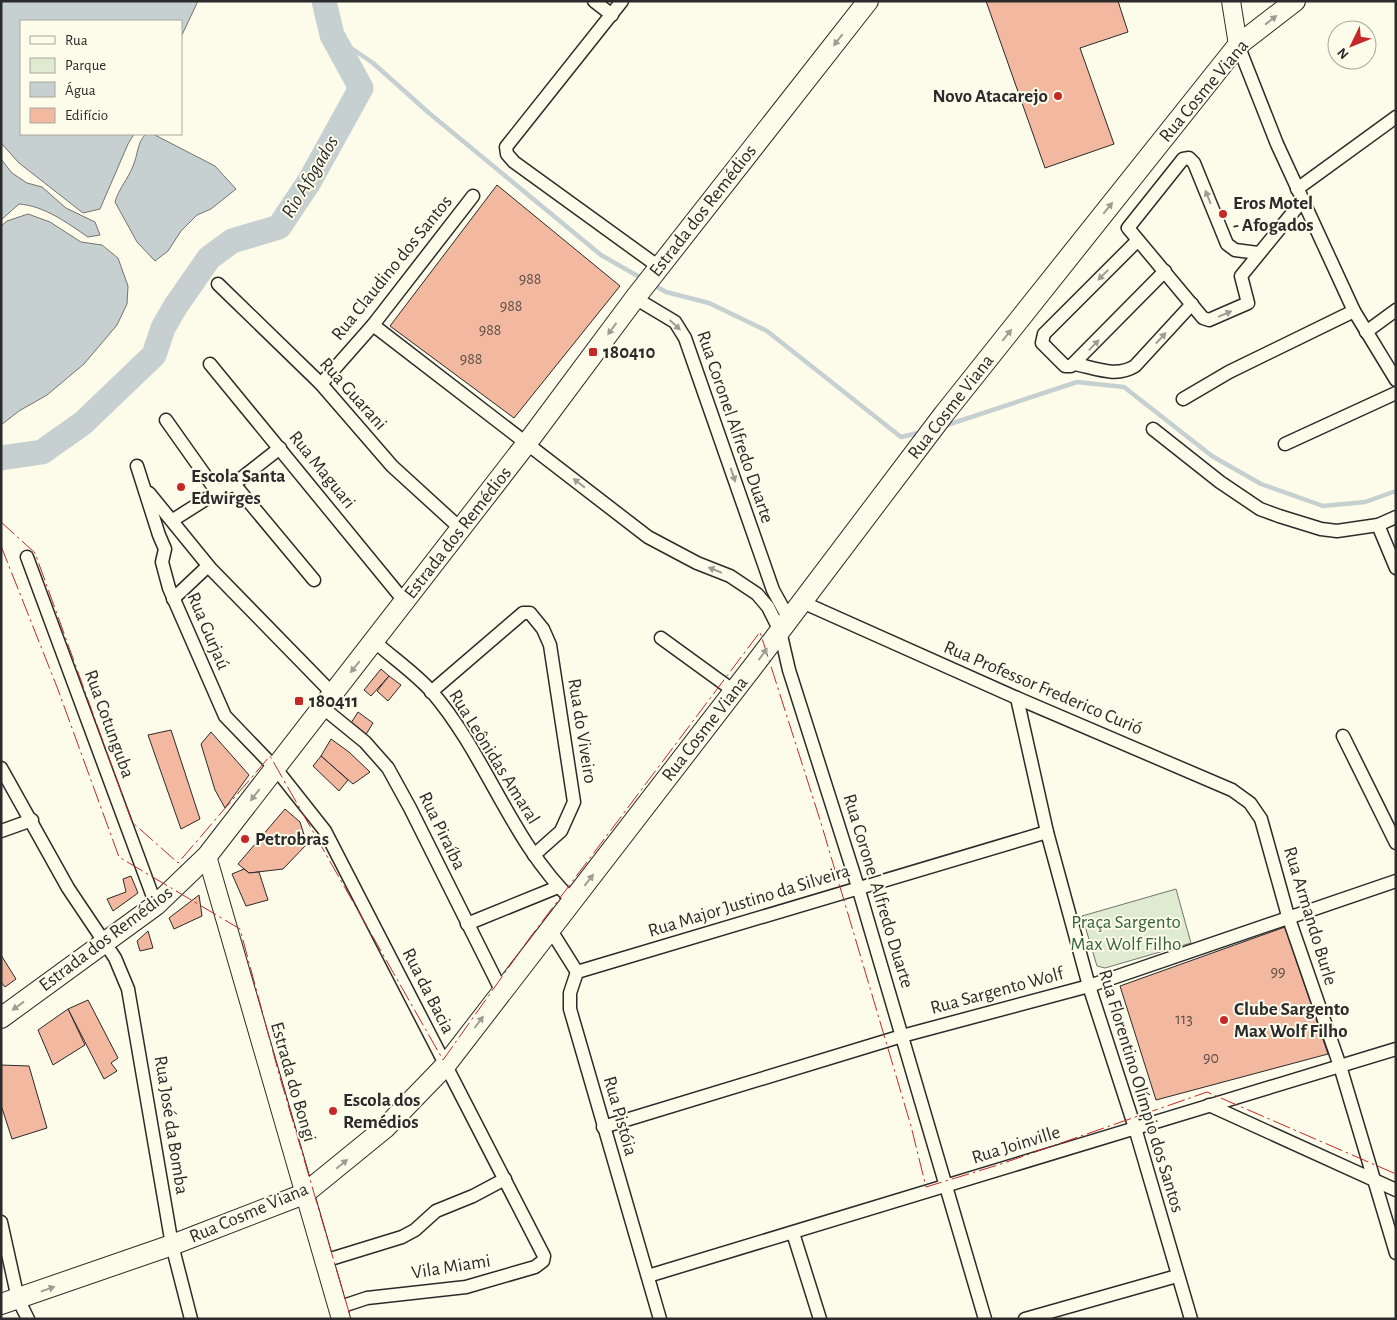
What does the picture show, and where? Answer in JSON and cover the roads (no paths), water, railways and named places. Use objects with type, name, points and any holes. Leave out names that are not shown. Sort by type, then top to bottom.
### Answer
[{"type":"main road","name":"Estrada dos Remédios","points":[[1,1018],[156,904],[207,856],[527,443],[658,268],[868,1]]},
{"type":"main road","points":[[1231,1],[1238,45]]},
{"type":"main road","name":"Rua Cosme Viana","points":[[10,1301],[172,1245],[304,1194],[385,1128],[445,1066],[550,929],[565,894],[734,691],[944,414],[1238,45],[1295,1]]},
{"type":"main road","name":"Estrada do Bongi","points":[[207,856],[339,1314]]},
{"type":"street","points":[[594,1],[612,15]]},
{"type":"street","points":[[622,1],[506,147],[507,154],[514,162],[658,268]]},
{"type":"street","points":[[1238,45],[1297,188],[1354,311],[1396,380]]},
{"type":"street","points":[[1297,188],[1396,117]]},
{"type":"street","points":[[1258,253],[1235,250],[1227,244],[1194,163],[1186,157],[1128,228],[1203,318],[1210,320],[1246,305],[1248,300],[1241,276],[1303,200]]},
{"type":"street","name":"Rua Claudino dos Santos","points":[[321,384],[373,325],[473,196]]},
{"type":"street","points":[[1137,241],[1044,334],[1042,343],[1065,366],[1074,364],[1117,373],[1135,366],[1192,304]]},
{"type":"street","points":[[1074,364],[1165,271]]},
{"type":"street","name":"Rua Guarani","points":[[218,284],[321,384],[392,466],[461,529]]},
{"type":"street","name":"Rua Coronel Alfredo Duarte","points":[[638,294],[675,322],[686,338],[773,590],[784,625],[790,670],[858,887],[985,1319]]},
{"type":"street","points":[[1366,332],[1396,310]]},
{"type":"street","points":[[1183,399],[1229,372],[1354,311]]},
{"type":"street","points":[[373,325],[527,443]]},
{"type":"street","name":"Rua Maguari","points":[[210,364],[405,602]]},
{"type":"street","points":[[1285,444],[1396,393]]},
{"type":"street","points":[[166,420],[217,492]]},
{"type":"street","points":[[1153,429],[1220,482],[1260,509],[1321,529],[1338,531],[1378,525],[1396,517]]},
{"type":"street","name":"Rua Coronel Alfredo Duarte","points":[[527,443],[648,537],[697,563],[730,576],[757,594],[784,625]]},
{"type":"street","points":[[173,520],[217,492],[234,484],[280,448]]},
{"type":"street","name":"Rua Gurjaú","points":[[137,466],[158,535],[166,549],[162,562],[173,599],[225,716],[276,769]]},
{"type":"street","points":[[234,484],[314,580]]},
{"type":"street","name":"Rua Gurjaú","points":[[145,489],[173,520],[208,566]]},
{"type":"street","points":[[1378,525],[1396,568]]},
{"type":"street","name":"Rua Cotunguba","points":[[27,557],[156,904]]},
{"type":"street","points":[[173,599],[208,566]]},
{"type":"street","name":"Rua Piraíba","points":[[208,566],[388,768],[502,992]]},
{"type":"street","name":"Rua Professor Frederico Curió","points":[[802,602],[1232,790],[1250,803],[1261,819]]},
{"type":"street","name":"Rua do Viveiro","points":[[431,692],[522,613],[530,613],[548,636],[574,802],[561,831],[534,855]]},
{"type":"street","points":[[661,638],[734,691]]},
{"type":"street","name":"Rua Leônidas Amaral","points":[[374,642],[431,692],[457,727],[534,855],[565,894]]},
{"type":"street","name":"Rua Florentino Olímpio dos Santos","points":[[1018,698],[1047,832],[1089,986],[1135,1128],[1191,1319]]},
{"type":"street","points":[[1342,736],[1396,843]]},
{"type":"street","name":"Rua José da Bomba","points":[[1,768],[32,820],[68,888],[115,958],[128,989],[134,1011],[172,1245],[191,1319]]},
{"type":"street","name":"Rua da Bacia","points":[[276,769],[325,831],[445,1066],[536,1237]]},
{"type":"street","name":"Rua Armando Burle","points":[[1261,819],[1288,916],[1340,1066],[1396,1253]]},
{"type":"street","points":[[1,831],[32,820]]},
{"type":"street","name":"Rua Major Justino da Silveira","points":[[577,972],[1047,832]]},
{"type":"street","name":"Rua Sargento Wolf","points":[[603,1127],[902,1036],[1089,986],[1396,880]]},
{"type":"street","points":[[468,924],[565,894]]},
{"type":"street","points":[[550,929],[577,972]]},
{"type":"street","name":"Rua Pistóia","points":[[577,972],[570,993],[570,1009],[660,1319]]},
{"type":"street","name":"Rua Joinville","points":[[648,1276],[1396,1049]]},
{"type":"street","points":[[1209,1105],[1396,1190]]},
{"type":"street","points":[[324,1261],[402,1237],[415,1230],[436,1211],[473,1196],[505,1179]]},
{"type":"street","points":[[1,1222],[10,1301],[28,1319]]},
{"type":"street","points":[[793,1233],[820,1319]]},
{"type":"street","name":"Vila Miami","points":[[339,1314],[367,1298],[457,1288],[535,1267],[544,1258],[536,1237]]},
{"type":"street","points":[[1025,1319],[1177,1276]]},
{"type":"water","points":[[1,1],[198,1],[182,35],[182,20],[20,20],[20,135],[133,135],[100,209],[83,213],[19,163],[1,143]]},
{"type":"water","points":[[319,1],[327,1],[332,35]]},
{"type":"water","points":[[145,135],[155,135],[215,166],[236,189],[211,209],[197,215],[181,231],[168,251],[155,261],[137,242],[115,202],[133,166]]},
{"type":"water","points":[[1,159],[12,173],[27,183],[42,187],[66,208],[95,222],[100,235],[88,237],[55,216],[29,205],[19,204],[1,220]]},
{"type":"water","points":[[28,214],[50,222],[81,242],[102,245],[118,258],[128,286],[127,304],[117,325],[84,364],[47,395],[19,411],[1,425],[1,226],[7,221]]},
{"type":"waterway","name":"Rio Afogados","points":[[1,458],[42,452],[83,423],[154,355],[163,328],[175,307],[209,258],[232,241],[279,227],[309,182],[361,88],[332,35],[324,1]]},
{"type":"waterway","points":[[332,35],[373,63],[429,113],[601,255],[643,279]]},
{"type":"waterway","points":[[652,284],[666,292],[709,303],[767,331],[901,437],[922,432]]},
{"type":"waterway","points":[[944,426],[1077,382],[1124,387],[1212,456],[1261,484],[1323,506],[1365,502],[1396,491]]},
{"type":"place","name":"Novo Atacarejo","points":[[1058,96]]},
{"type":"place","name":"Eros Motel - Afogados","points":[[1223,214]]},
{"type":"place","name":"180410","points":[[593,352]]},
{"type":"place","name":"Escola Santa Edwirges","points":[[181,487]]},
{"type":"place","name":"180411","points":[[299,701]]},
{"type":"place","name":"Petrobras","points":[[245,839]]},
{"type":"place","name":"Clube Sargento Max Wolf Filho","points":[[1224,1020]]},
{"type":"place","name":"Escola dos Remédios","points":[[333,1111]]},
{"type":"park label","name":"Praça Sargento Max Wolf Filho","points":[[1126,933]]}]
